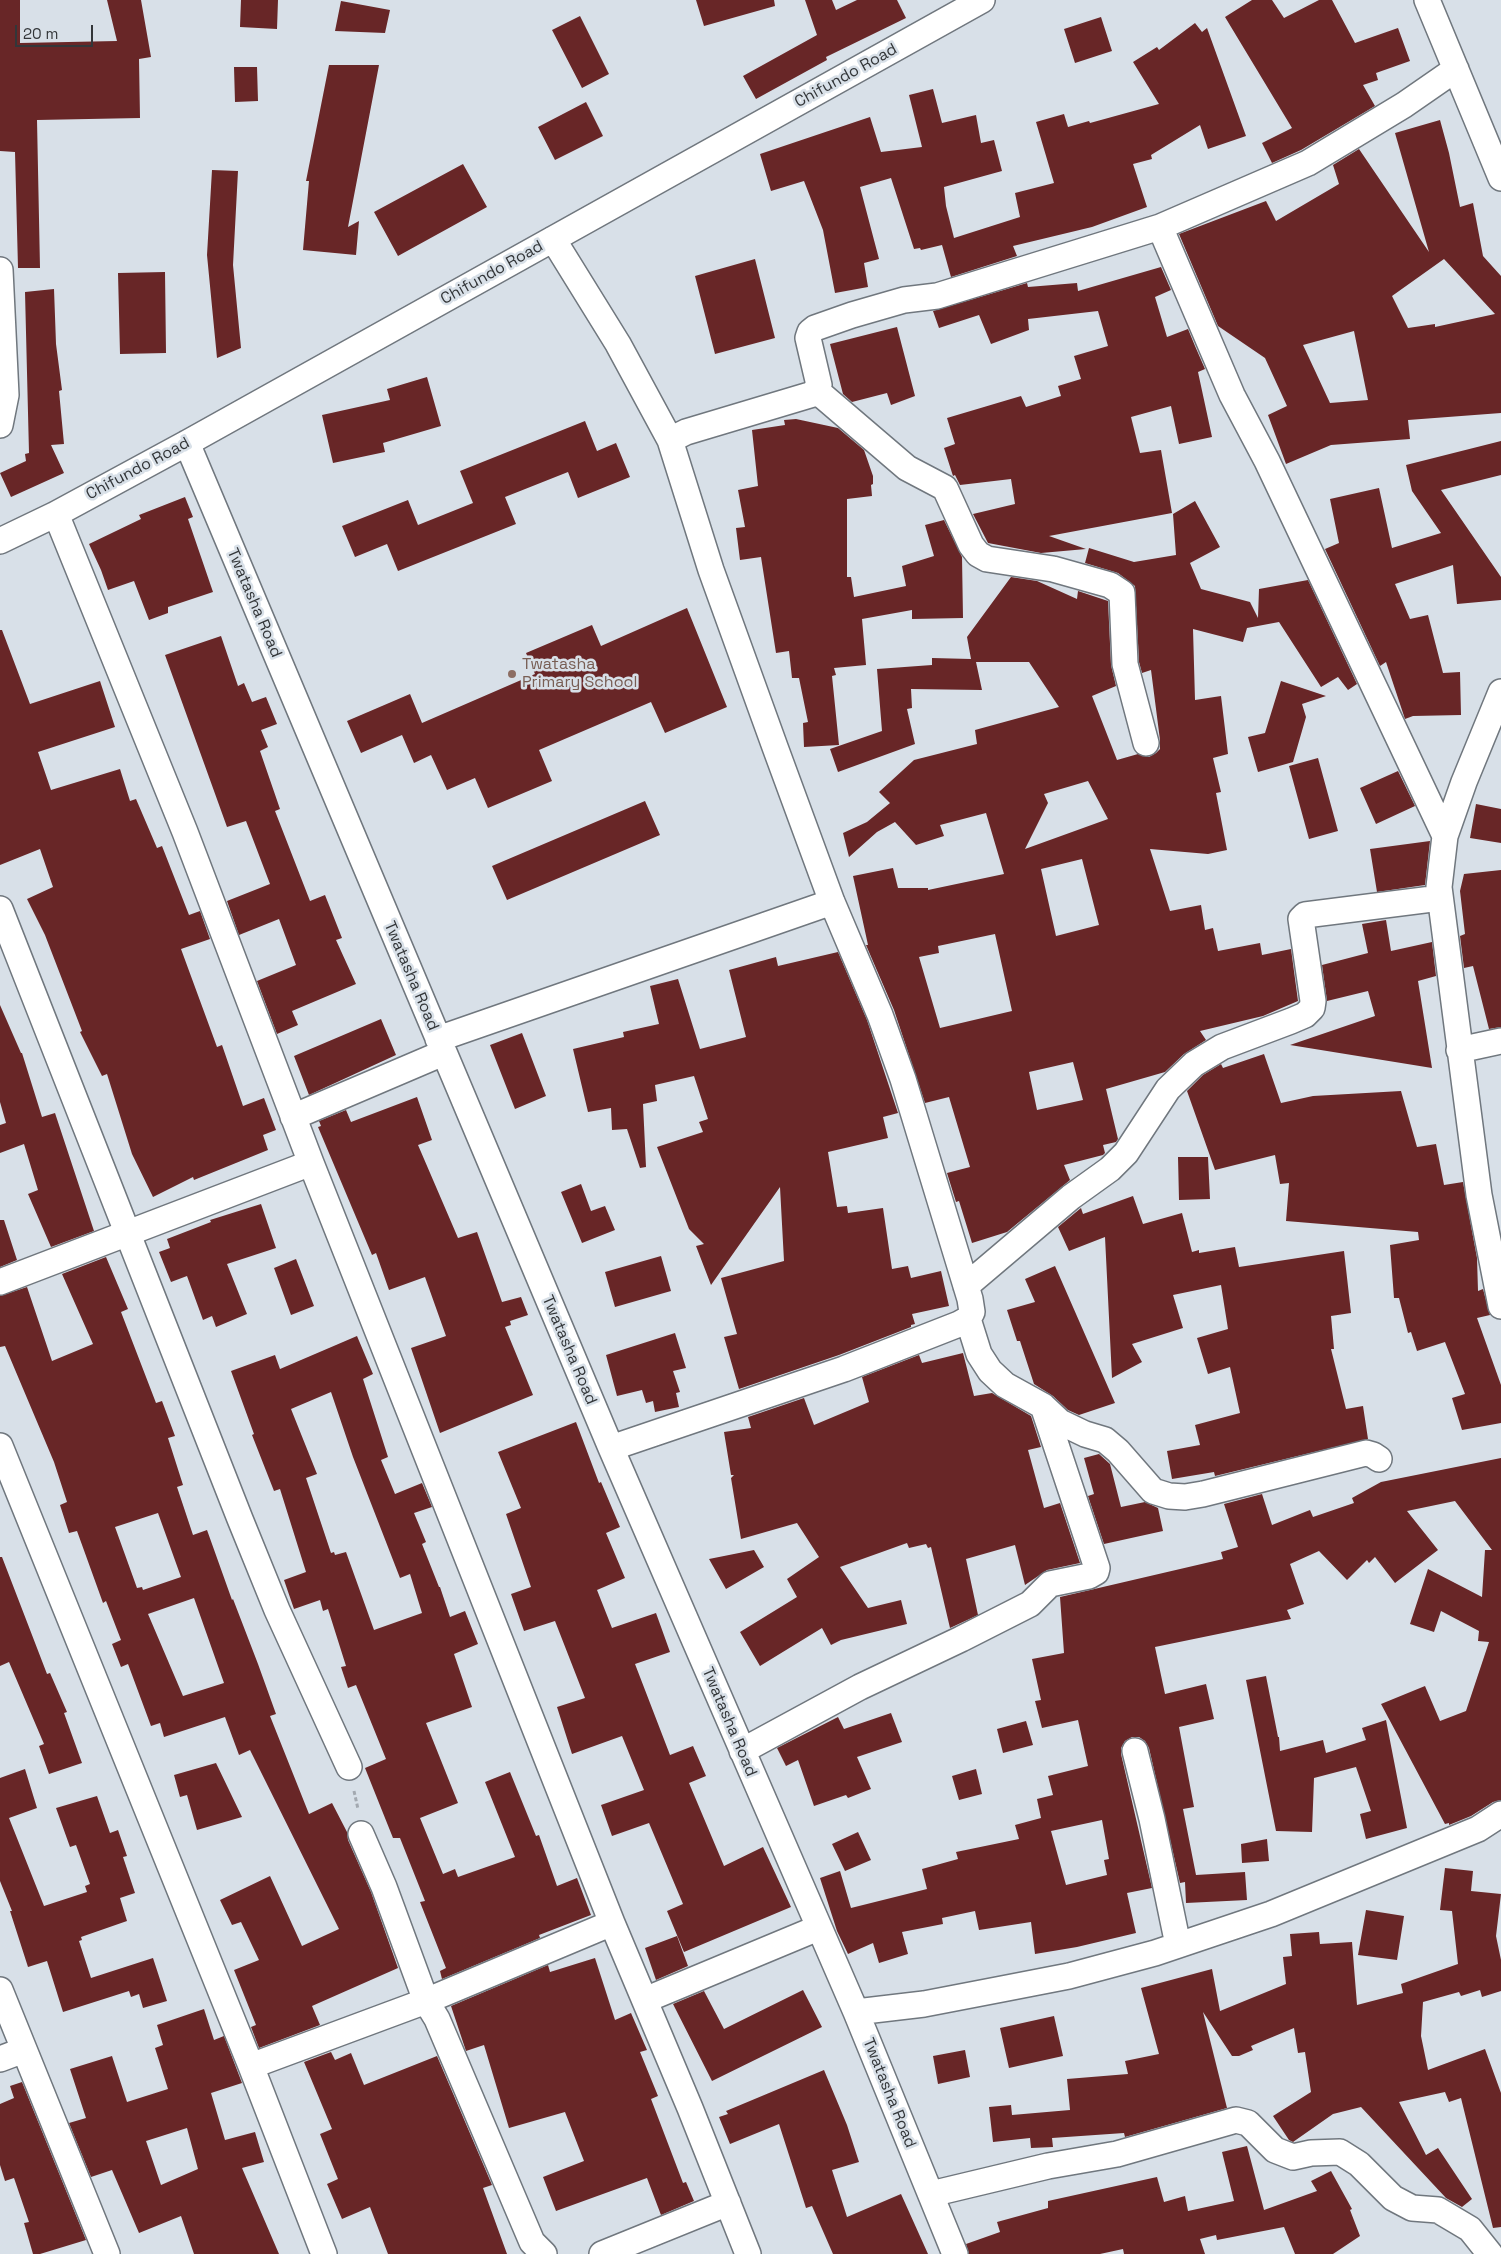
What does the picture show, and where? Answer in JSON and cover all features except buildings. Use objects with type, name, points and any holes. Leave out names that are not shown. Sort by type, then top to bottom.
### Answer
[{"type":"street","name":"Chifundo Road","points":[[0,541],[56,514],[187,443],[982,0]]},
{"type":"street","points":[[1427,0],[1456,69],[1491,125],[1501,178]]},
{"type":"street","points":[[670,440],[686,432],[813,394],[817,391],[818,385],[808,338],[810,332],[815,328],[852,314],[904,300],[937,296],[1160,227],[1308,163],[1404,105],[1456,69]]},
{"type":"street","points":[[1160,227],[1232,394],[1267,461],[1445,836]]},
{"type":"street","points":[[553,239],[618,344],[670,440],[711,570],[832,902],[880,1014],[903,1079],[966,1286],[972,1312],[968,1319],[959,1324],[844,1368],[611,1448]]},
{"type":"street","points":[[0,270],[6,395],[0,425]]},
{"type":"street","points":[[817,391],[907,468],[945,488],[971,544],[978,554],[987,559],[1053,569],[1110,584],[1122,593],[1125,664],[1146,743]]},
{"type":"street","name":"Twatasha Road","points":[[187,443],[611,1448],[856,2012],[955,2254]]},
{"type":"street","points":[[56,514],[184,832],[293,1118],[612,1922],[646,2000],[748,2254]]},
{"type":"street","points":[[1501,692],[1464,782],[1445,836],[1439,887],[1479,1195],[1501,1306]]},
{"type":"street","points":[[966,1286],[1070,1197],[1110,1169],[1126,1153],[1168,1089],[1187,1070],[1222,1047],[1291,1021],[1312,1008],[1301,919],[1305,915],[1440,898]]},
{"type":"street","points":[[293,1118],[440,1046],[832,902]]},
{"type":"street","points":[[0,909],[277,1610],[349,1766]]},
{"type":"street","points":[[1460,1050],[1501,1041]]},
{"type":"street","points":[[0,1282],[311,1163]]},
{"type":"street","points":[[968,1319],[979,1354],[990,1371],[1005,1385],[1043,1406],[1060,1422],[1085,1434],[1105,1440],[1118,1451],[1153,1491],[1169,1496],[1185,1497],[1366,1454],[1373,1455],[1379,1459]]},
{"type":"street","points":[[742,1751],[860,1686],[962,1639],[1030,1604],[1050,1584],[1089,1576],[1096,1572],[1097,1568],[1043,1406]]},
{"type":"street","points":[[0,1446],[251,2066],[324,2254]]},
{"type":"street","points":[[1135,1751],[1152,1819],[1178,1945]]},
{"type":"street","points":[[856,2012],[924,2004],[1069,1976],[1178,1945],[1280,1910],[1478,1829],[1501,1814]]},
{"type":"street","points":[[361,1834],[384,1887],[426,2001],[441,2028],[532,2242],[544,2254]]},
{"type":"street","points":[[251,2066],[426,2001],[612,1922]]},
{"type":"street","points":[[646,2000],[818,1928]]},
{"type":"street","points":[[0,1990],[107,2254]]},
{"type":"street","points":[[0,2059],[24,2050]]},
{"type":"street","points":[[931,2194],[1048,2166],[1117,2154],[1236,2120],[1248,2122],[1275,2150],[1294,2157],[1311,2153],[1340,2152],[1359,2164],[1393,2198],[1412,2208],[1438,2210],[1470,2230],[1490,2254]]},
{"type":"street","points":[[602,2254],[728,2203]]},
{"type":"path","points":[[349,1766],[361,1834]]},
{"type":"place","name":"Twatasha Primary School","points":[[512,674]]}]
